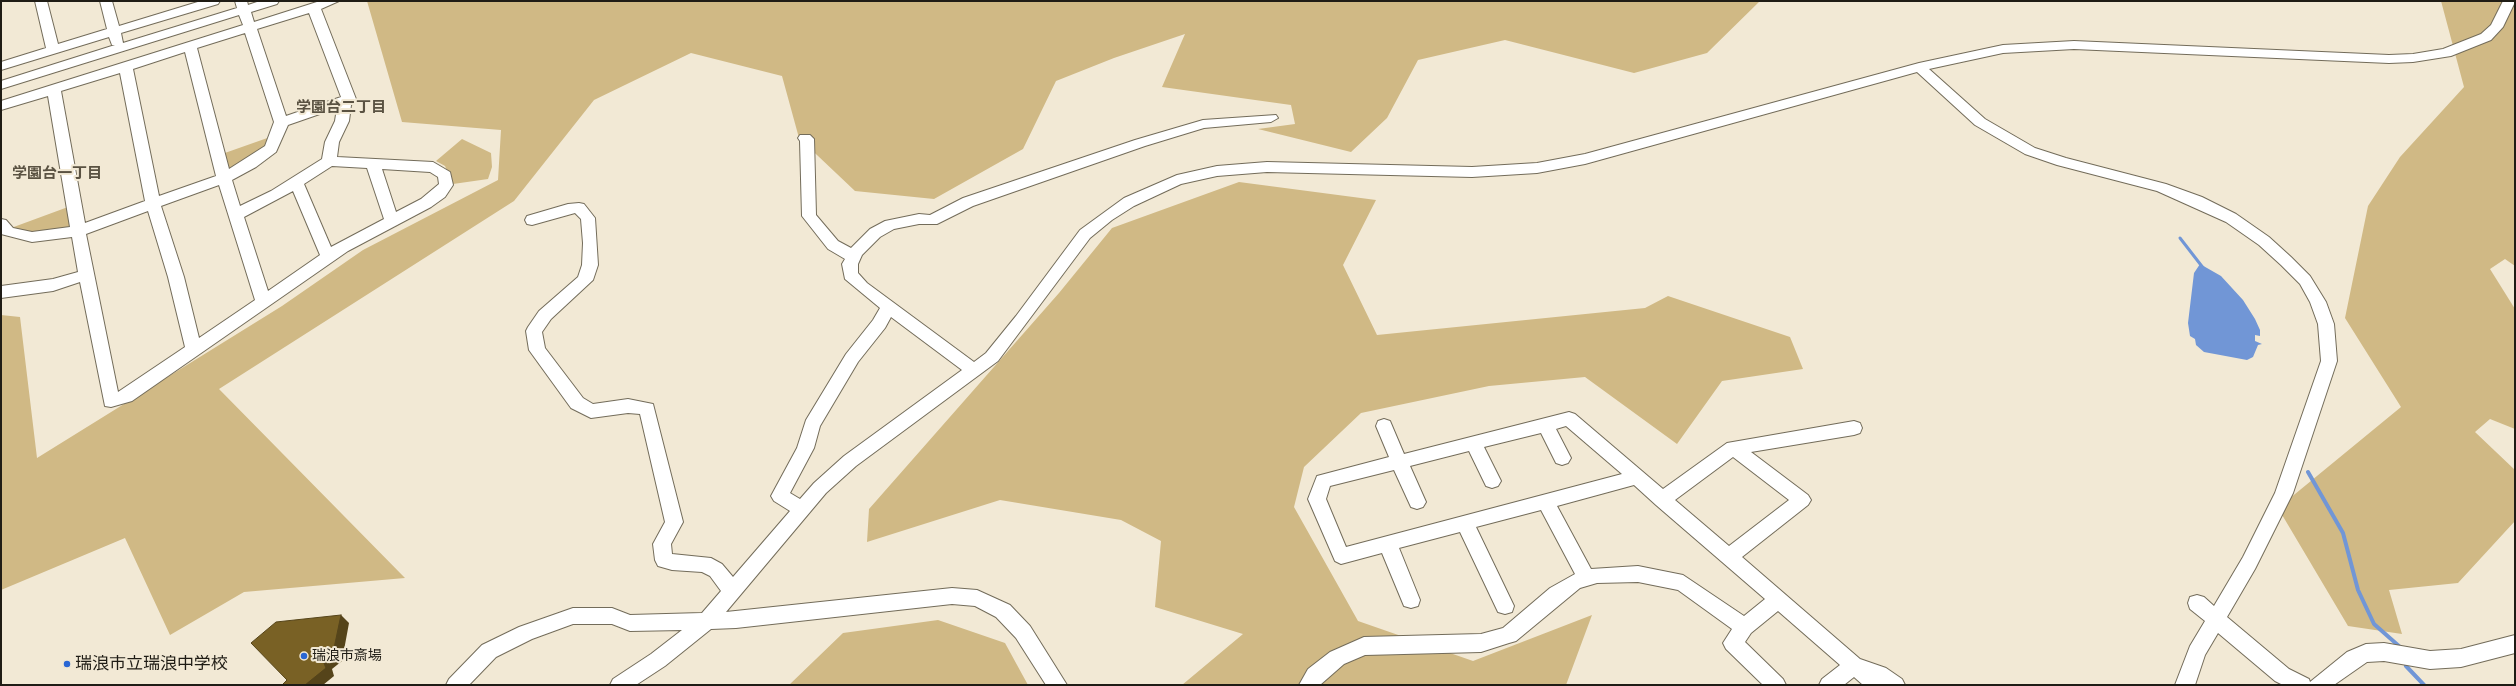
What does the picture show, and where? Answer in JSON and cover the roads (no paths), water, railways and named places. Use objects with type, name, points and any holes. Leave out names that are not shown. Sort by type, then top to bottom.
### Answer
[{"type":"street","points":[[41,1],[52,50]]},
{"type":"street","points":[[106,1],[119,48]]},
{"type":"street","points":[[1,66],[115,31],[176,6],[214,1]]},
{"type":"street","points":[[1,85],[119,48],[242,5],[273,1]]},
{"type":"street","points":[[1,106],[333,1]]},
{"type":"street","points":[[620,685],[658,660],[707,621],[820,488],[871,444],[975,371],[992,357],[1022,320],[1064,260],[1086,234],[1107,216],[1129,202],[1177,180],[1217,171],[1267,167],[1472,172],[1537,168],[1585,159],[1919,67],[1981,52],[2074,45],[2389,59],[2413,58],[2446,53],[2486,37],[2497,27],[2509,1]]},
{"type":"street","points":[[1,224],[8,232],[32,237],[79,231],[224,178],[251,164],[271,148],[280,130],[281,122],[242,5]]},
{"type":"street","points":[[314,8],[349,99]]},
{"type":"street","points":[[190,46],[234,215],[263,301]]},
{"type":"street","points":[[126,67],[153,203],[176,277],[194,350]]},
{"type":"street","points":[[1919,67],[1980,122],[2030,151],[2069,164],[2161,187],[2197,201],[2231,218],[2264,241],[2286,261],[2304,280],[2318,302],[2326,324],[2329,362],[2284,493],[2249,563],[2197,652],[2185,685]]},
{"type":"street","points":[[54,89],[86,275],[112,401],[126,396],[328,257],[392,222],[440,193],[446,186],[445,175],[433,167],[328,161],[276,195],[234,215]]},
{"type":"street","points":[[281,122],[349,99]]},
{"type":"street","points":[[328,161],[332,142],[342,121],[344,103],[349,99]]},
{"type":"street","points":[[975,371],[889,305],[862,287],[850,275],[850,264],[854,257],[875,233],[890,225],[919,219],[932,220],[968,202],[1140,143],[1203,124],[1271,118]]},
{"type":"street","points":[[805,138],[807,139],[807,202],[809,216],[833,245],[854,257]]},
{"type":"street","points":[[374,164],[392,222]]},
{"type":"street","points":[[296,182],[328,257]]},
{"type":"street","points":[[532,220],[568,209],[579,208],[588,218],[590,243],[590,265],[585,280],[545,316],[534,331],[537,350],[577,403],[591,411],[628,406],[647,409],[674,522],[662,544],[664,560],[672,562],[705,564],[716,570],[733,592]]},
{"type":"street","points":[[1,292],[53,285],[86,275]]},
{"type":"street","points":[[802,509],[780,496],[805,448],[812,425],[852,358],[879,324],[889,305]]},
{"type":"street","points":[[1637,477],[1341,556],[1317,499],[1323,481],[1569,419],[1637,477],[1662,500],[1779,599],[1877,685]]},
{"type":"street","points":[[1545,425],[1562,458]]},
{"type":"street","points":[[1384,426],[1417,502]]},
{"type":"street","points":[[1662,500],[1733,448],[1854,428]]},
{"type":"street","points":[[1473,443],[1492,481]]},
{"type":"street","points":[[1729,556],[1802,500],[1733,448]]},
{"type":"street","points":[[1545,501],[1587,578]]},
{"type":"street","points":[[1465,523],[1505,606]]},
{"type":"street","points":[[1388,544],[1411,600]]},
{"type":"street","points":[[1308,685],[1315,675],[1337,658],[1364,646],[1481,643],[1509,635],[1557,594],[1574,582],[1597,575],[1638,574],[1683,583],[1744,627]]},
{"type":"street","points":[[456,685],[489,651],[526,633],[573,616],[612,616],[630,623],[736,620],[952,596],[977,598],[1003,611],[1023,632],[1057,685]]},
{"type":"street","points":[[1776,685],[1733,643],[1744,627],[1779,599]]},
{"type":"street","points":[[2197,602],[2282,675],[2302,685]]},
{"type":"street","points":[[2319,685],[2354,658],[2366,653],[2384,652],[2430,660],[2461,658],[2515,644]]},
{"type":"street","points":[[1829,685],[1854,665]]},
{"type":"street","points":[[1854,665],[1879,674],[1895,685]]},
{"type":"water","points":[[2200,264],[2221,276],[2243,300],[2255,319],[2260,330],[2260,336],[2255,335],[2255,341],[2262,344],[2258,345],[2253,357],[2247,360],[2204,352],[2196,345],[2195,339],[2190,336],[2188,323],[2194,273]]},
{"type":"waterway","points":[[2180,238],[2204,269]]},
{"type":"waterway","points":[[2308,472],[2343,533],[2358,590],[2374,624],[2400,647]]},
{"type":"waterway","points":[[2406,666],[2424,685]]},
{"type":"place","name":"瑞浪市斎場","points":[[304,656]]},
{"type":"place","name":"瑞浪市立瑞浪中学校","points":[[67,664]]},
{"type":"district","name":"学園台二丁目","points":[[341,108]]},
{"type":"district","name":"学園台一丁目","points":[[57,174]]}]
